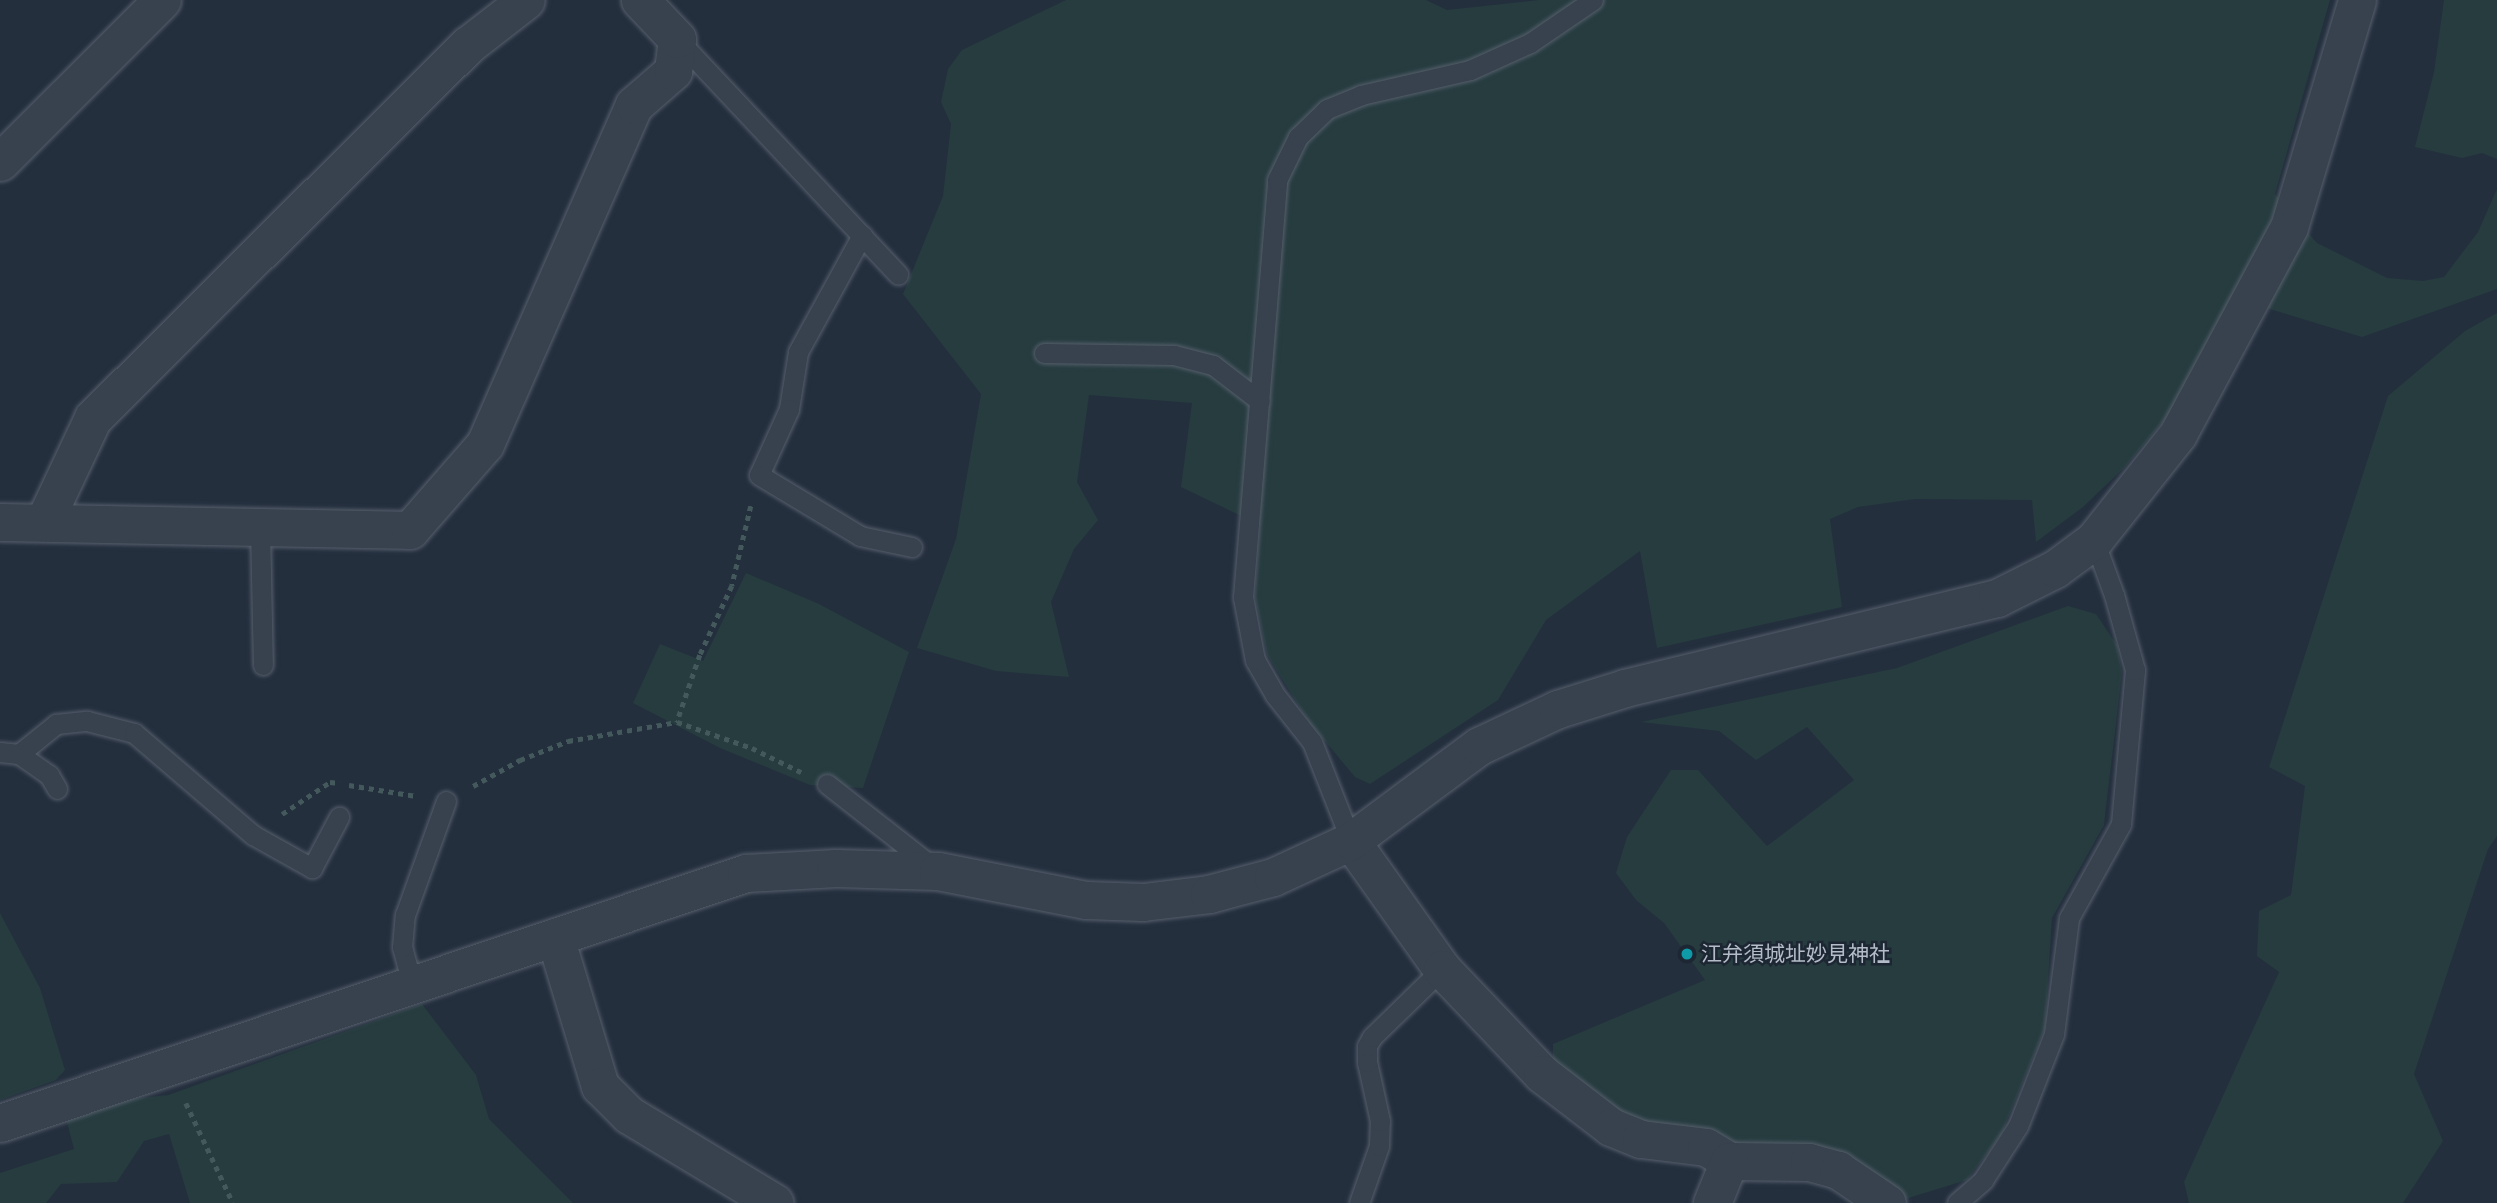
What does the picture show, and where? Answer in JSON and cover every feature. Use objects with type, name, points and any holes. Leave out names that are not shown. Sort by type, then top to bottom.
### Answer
[{"type":"street","points":[[0,162],[162,0]]},
{"type":"street","points":[[44,522],[93,418],[468,45],[526,0]]},
{"type":"street","points":[[0,522],[410,530],[485,444],[634,105],[673,71],[677,39],[640,0]]},
{"type":"street","points":[[0,1123],[746,873],[836,868],[938,871],[1086,900],[1143,902],[1209,894],[1273,877],[1351,841],[1479,746],[1558,709],[1625,688],[1997,598],[2055,569],[2094,540],[2178,434],[2289,227],[2357,0]]},
{"type":"street","points":[[1351,841],[1442,969],[1542,1074],[1611,1127],[1641,1139],[1706,1147],[1729,1161],[1808,1162],[1838,1170],[1887,1203]]},
{"type":"street","points":[[555,937],[600,1086],[629,1115],[775,1203]]},
{"type":"street","points":[[1712,1203],[1729,1161]]},
{"type":"lane","points":[[1351,841],[1312,742],[1275,695],[1255,660],[1243,597],[1277,180],[1298,137],[1327,109],[1361,95],[1470,70],[1530,43],[1593,0]]},
{"type":"lane","points":[[677,39],[898,274]]},
{"type":"lane","points":[[862,235],[798,352],[789,409],[759,475],[860,536],[912,547]]},
{"type":"lane","points":[[1044,353],[1174,355],[1213,365],[1261,401]]},
{"type":"lane","points":[[260,527],[263,665]]},
{"type":"lane","points":[[1957,1203],[1983,1180],[2018,1126],[2054,1034],[2069,919],[2121,824],[2135,670],[2115,595],[2094,540]]},
{"type":"lane","points":[[57,789],[49,775],[9,753],[56,724],[87,721],[134,733],[253,835],[312,868],[339,817]]},
{"type":"lane","points":[[827,784],[938,871]]},
{"type":"lane","points":[[412,984],[402,947],[405,915],[446,801]]},
{"type":"lane","points":[[1359,1203],[1379,1146],[1380,1121],[1367,1062],[1367,1046],[1372,1037],[1442,969]]},
{"type":"path","points":[[759,475],[732,586],[700,655],[677,722],[752,748],[827,784]]},
{"type":"path","points":[[170,1065],[216,1171],[233,1203]]},
{"type":"green space","points":[[1066,0],[1426,0],[1447,10],[1539,0],[2330,0],[2275,194],[2317,243],[2387,278],[2423,281],[2444,277],[2478,232],[2497,189],[2497,289],[2362,337],[2260,306],[2124,468],[2083,507],[2036,542],[2032,500],[1915,499],[1858,507],[1830,519],[1842,607],[1657,648],[1640,551],[1546,620],[1498,700],[1370,784],[1355,777],[1309,722],[1267,655],[1255,597],[1260,525],[1181,487],[1192,403],[1089,395],[1077,482],[1098,520],[1074,549],[1051,602],[1069,677],[996,671],[917,648],[956,539],[981,394],[903,294],[943,196],[951,124],[941,102],[948,69],[962,50]]},
{"type":"green space","points":[[2444,0],[2497,0],[2497,159],[2482,153],[2462,158],[2415,147],[2434,72]]},
{"type":"green space","points":[[2497,313],[2497,836],[2488,849],[2414,1074],[2443,1141],[2403,1203],[2189,1203],[2184,1182],[2279,972],[2257,956],[2259,911],[2291,895],[2305,786],[2269,767],[2388,396],[2465,331]]},
{"type":"green space","points":[[746,573],[819,604],[909,652],[863,788],[810,785],[720,748],[633,703],[660,644],[703,661]]},
{"type":"green space","points":[[2068,606],[2096,614],[2117,645],[2122,672],[2104,825],[2052,918],[2045,1028],[2001,1135],[1967,1180],[1905,1199],[1827,1159],[1750,1149],[1667,1131],[1595,1104],[1553,1063],[1553,1044],[1705,980],[1664,923],[1636,900],[1616,873],[1627,837],[1671,770],[1698,770],[1767,846],[1854,780],[1807,727],[1756,760],[1719,731],[1641,722],[1897,668]]},
{"type":"green space","points":[[0,913],[40,988],[65,1070],[56,1080],[0,1100]]},
{"type":"green space","points":[[422,1004],[476,1075],[489,1119],[573,1203],[190,1203],[169,1134],[144,1141],[117,1182],[61,1184],[46,1203],[0,1203],[0,1173],[74,1149],[65,1115],[122,1100],[168,1095]]},
{"type":"place","name":"江弁須城址妙見神社","points":[[1687,954]]}]
